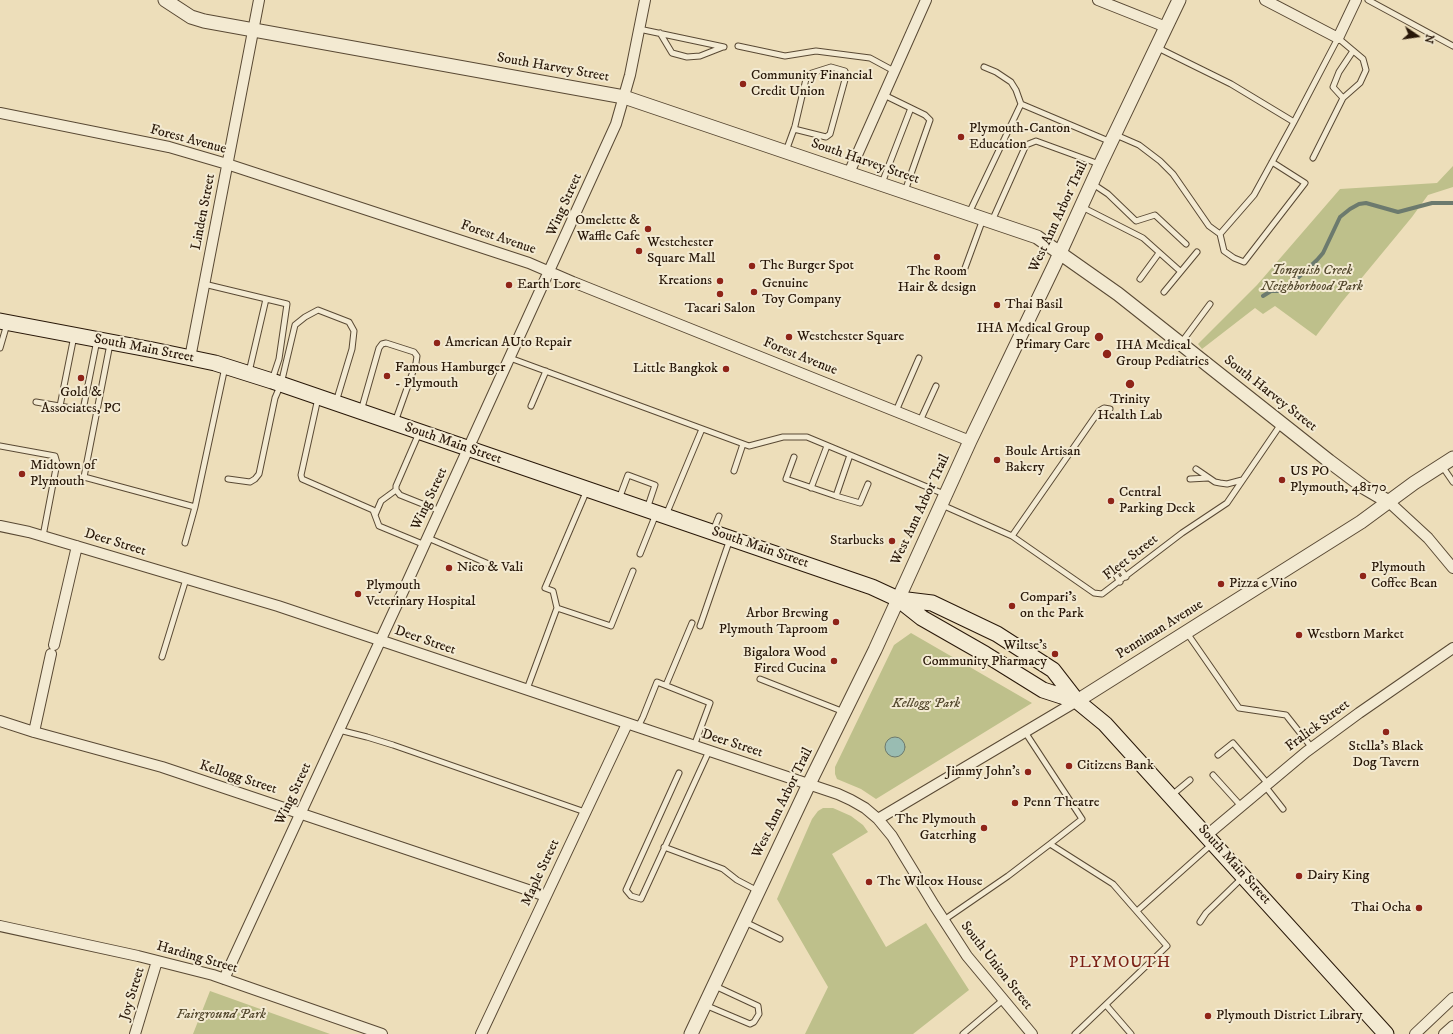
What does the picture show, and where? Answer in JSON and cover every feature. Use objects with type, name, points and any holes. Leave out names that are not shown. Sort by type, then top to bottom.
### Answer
[{"type":"main road","name":"South Main Street","points":[[4,322],[225,366],[872,587],[898,599],[922,618],[985,654],[1043,690],[1077,701]]},
{"type":"main road","name":"South Main Street","points":[[898,599],[932,603],[997,634],[1053,670],[1077,701],[1105,724],[1386,1034]]},
{"type":"street","name":"South Harvey Street","points":[[165,0],[191,17],[204,20],[624,97],[1037,237],[1118,294],[1353,479],[1389,502],[1428,538],[1453,568]]},
{"type":"street","name":"Linden Street","points":[[190,358],[259,0]]},
{"type":"street","name":"Wing Street","points":[[224,979],[381,641],[616,124],[630,76],[644,0]]},
{"type":"street","points":[[849,174],[926,0]]},
{"type":"street","points":[[1098,0],[1166,27]]},
{"type":"street","name":"West Ann Arbor Trail","points":[[692,1034],[809,784],[875,650],[970,440],[1179,0]]},
{"type":"street","points":[[1266,0],[1338,38],[1356,0]]},
{"type":"street","name":"Forest Avenue","points":[[0,113],[169,147],[227,164],[529,262],[550,272],[970,440]]},
{"type":"street","name":"Penniman Avenue","points":[[878,819],[1077,701],[1187,633],[1362,522],[1414,483],[1447,462]]},
{"type":"street","name":"Deer Street","points":[[0,526],[43,536],[278,606],[809,784]]},
{"type":"street","points":[[34,732],[77,546]]},
{"type":"street","name":"Fralick Street","points":[[1210,839],[1241,806],[1312,748],[1453,648]]},
{"type":"street","name":"Kellogg Street","points":[[0,721],[162,768],[301,813],[546,896]]},
{"type":"street","name":"Maple Street","points":[[481,1034],[627,724]]},
{"type":"street","name":"South Union Street","points":[[809,784],[851,800],[878,819],[892,836],[967,956],[1032,1034]]},
{"type":"street","name":"Harding Street","points":[[0,926],[157,961],[224,979],[382,1034]]},
{"type":"street","name":"Joy Street","points":[[136,1034],[157,961]]},
{"type":"street","points":[[1415,1034],[1453,998]]},
{"type":"street","points":[[1444,1034],[1453,1026]]},
{"type":"lane","points":[[1368,0],[1453,46]]},
{"type":"lane","points":[[639,29],[660,33],[724,47],[700,56],[687,57],[672,53],[660,33]]},
{"type":"lane","points":[[1220,234],[1254,195],[1338,38],[1363,60],[1366,70],[1360,83],[1343,98],[1313,158]]},
{"type":"lane","points":[[738,46],[785,56],[816,51],[870,58],[894,71]]},
{"type":"lane","points":[[1156,48],[1231,84],[1294,122]]},
{"type":"lane","points":[[1343,98],[1333,87],[1339,72],[1353,51]]},
{"type":"lane","points":[[786,152],[794,129],[806,79],[812,73],[831,67],[845,71],[846,76],[830,134],[826,137],[794,129]]},
{"type":"lane","points":[[968,214],[1021,104],[1016,90],[1011,82],[996,72],[984,68]]},
{"type":"lane","points":[[884,94],[925,115],[930,120],[904,192]]},
{"type":"lane","points":[[1021,104],[1113,138],[1139,145],[1160,161],[1173,174],[1209,226],[1220,234],[1224,251],[1234,258],[1244,262],[1305,182],[1272,162]]},
{"type":"lane","points":[[882,184],[911,108]]},
{"type":"lane","points":[[965,268],[1026,145],[1036,141],[1100,165]]},
{"type":"lane","points":[[1092,183],[1108,194],[1136,221],[1155,215],[1186,244]]},
{"type":"lane","points":[[1081,207],[1143,238],[1180,271]]},
{"type":"lane","points":[[1164,292],[1197,252]]},
{"type":"lane","points":[[1140,279],[1159,253]]},
{"type":"lane","points":[[204,284],[287,304],[275,398],[259,474],[250,482],[228,479]]},
{"type":"lane","points":[[249,374],[266,299]]},
{"type":"lane","points":[[1180,343],[1210,304]]},
{"type":"lane","points":[[276,383],[295,325],[305,317],[318,310],[349,322],[354,331],[352,349],[336,403]]},
{"type":"lane","points":[[0,348],[4,322]]},
{"type":"lane","points":[[60,406],[74,335]]},
{"type":"lane","points":[[36,402],[83,410],[104,341]]},
{"type":"lane","points":[[104,341],[84,477],[195,507]]},
{"type":"lane","points":[[360,412],[379,348],[382,344],[386,343],[414,352],[417,356],[416,363],[395,424]]},
{"type":"lane","points":[[510,358],[743,444],[734,470]]},
{"type":"lane","points":[[896,411],[918,358]]},
{"type":"lane","points":[[185,543],[195,507],[225,366]]},
{"type":"lane","points":[[531,406],[546,372]]},
{"type":"lane","points":[[920,420],[936,386]]},
{"type":"lane","points":[[318,397],[301,475],[302,479],[373,510],[379,526],[426,541],[490,565]]},
{"type":"lane","points":[[1012,536],[1099,411],[1104,408],[1110,409]]},
{"type":"lane","name":"Fleet Street","points":[[743,444],[749,446],[783,437],[807,438],[850,455],[943,500],[1012,536],[1094,594],[1102,594],[1106,593],[1182,533],[1223,507],[1231,498],[1282,423]]},
{"type":"lane","points":[[640,554],[656,513],[702,429]]},
{"type":"lane","points":[[375,515],[381,501],[396,490],[396,486],[420,432]]},
{"type":"lane","points":[[0,446],[54,456],[57,463],[43,536]]},
{"type":"lane","points":[[811,488],[827,446]]},
{"type":"lane","points":[[836,496],[850,455]]},
{"type":"lane","points":[[794,457],[786,479],[860,503],[868,484]]},
{"type":"lane","points":[[1447,462],[1453,482]]},
{"type":"lane","points":[[1196,469],[1215,482],[1227,484],[1242,480]]},
{"type":"lane","points":[[619,500],[628,475],[655,485],[656,513]]},
{"type":"lane","points":[[1190,479],[1208,478]]},
{"type":"lane","points":[[526,690],[558,608],[553,591],[545,588],[587,489]]},
{"type":"lane","points":[[396,490],[400,495],[440,511]]},
{"type":"lane","points":[[713,532],[719,516]]},
{"type":"lane","points":[[700,626],[730,538]]},
{"type":"lane","points":[[558,608],[611,626],[633,571]]},
{"type":"lane","points":[[1122,571],[1126,577]]},
{"type":"lane","points":[[1114,572],[1120,582]]},
{"type":"lane","points":[[162,657],[186,579]]},
{"type":"lane","points":[[666,685],[692,623]]},
{"type":"lane","points":[[1187,633],[1239,708],[1286,716],[1312,748]]},
{"type":"lane","points":[[760,679],[844,712]]},
{"type":"lane","points":[[638,727],[657,682],[666,685],[710,703],[694,746]]},
{"type":"lane","points":[[339,730],[386,743],[585,812]]},
{"type":"lane","points":[[944,920],[1008,876],[1082,819],[1025,732]]},
{"type":"lane","points":[[1218,755],[1233,743],[1266,785],[1282,809]]},
{"type":"lane","points":[[679,773],[626,890],[631,896],[641,899],[709,751]]},
{"type":"lane","points":[[1213,775],[1241,806]]},
{"type":"lane","points":[[1171,796],[1190,780]]},
{"type":"lane","points":[[1137,911],[1210,839]]},
{"type":"lane","points":[[1050,844],[1113,884],[1167,946],[1075,1034]]},
{"type":"lane","points":[[664,847],[723,869],[737,880],[759,891]]},
{"type":"lane","points":[[1200,922],[1206,913],[1244,876]]},
{"type":"lane","points":[[744,922],[780,939]]},
{"type":"lane","points":[[705,1005],[750,1024],[754,1022],[759,1014],[758,1006],[714,986]]},
{"type":"lane","points":[[963,1034],[1003,1000]]},
{"type":"lane","points":[[1106,1005],[1131,1034]]},
{"type":"green space","name":"Tonquish Creek Neighborhood Park","points":[[1453,166],[1453,187],[1428,195],[1316,336],[1275,306],[1263,314],[1255,308],[1202,349],[1198,344],[1257,285],[1340,189],[1437,183]]},
{"type":"green space","name":"Kellogg Park","points":[[911,633],[1032,703],[876,799],[861,789],[837,779],[835,767],[894,645]]},
{"type":"green space","points":[[823,808],[833,808],[851,816],[863,825],[868,832],[832,854],[886,947],[926,923],[969,990],[913,1034],[805,1034],[828,987],[777,899],[812,819],[818,811]]},
{"type":"green space","name":"Fairground Park","points":[[210,991],[330,1034],[193,1034]]},
{"type":"water","points":[[895,737],[902,740],[905,747],[902,754],[895,757],[888,754],[885,747],[888,740]]},
{"type":"waterway","points":[[1263,296],[1271,291],[1280,291],[1287,288],[1317,260],[1323,253],[1340,217],[1359,204],[1366,203],[1398,212],[1432,203],[1453,203]]},
{"type":"place","name":"Community Financial Credit Union","points":[[743,84]]},
{"type":"place","name":"Plymouth-Canton Education","points":[[961,137]]},
{"type":"place","name":"Omelette & Waffle Cafe","points":[[648,229]]},
{"type":"place","name":"Westchester Square Mall","points":[[639,251]]},
{"type":"place","name":"The Room Hair & design","points":[[937,257]]},
{"type":"place","name":"The Burger Spot","points":[[752,266]]},
{"type":"place","name":"Kreations","points":[[720,281]]},
{"type":"place","name":"Earth Lore","points":[[509,285]]},
{"type":"place","name":"Genuine Toy Company","points":[[754,292]]},
{"type":"place","name":"Tacari Salon","points":[[720,294]]},
{"type":"place","name":"Thai Basil","points":[[997,305]]},
{"type":"place","name":"Westchester Square","points":[[789,337]]},
{"type":"place","name":"IHA Medical Group Primary Care","points":[[1099,337]]},
{"type":"place","name":"American AUto Repair","points":[[437,343]]},
{"type":"place","name":"IHA Medical Group Pediatrics","points":[[1107,354]]},
{"type":"place","name":"Little Bangkok","points":[[726,369]]},
{"type":"place","name":"Famous Hamburger - Plymouth","points":[[387,376]]},
{"type":"place","name":"Gold & Associates, PC","points":[[81,378]]},
{"type":"place","name":"Trinity Health Lab","points":[[1130,384]]},
{"type":"place","name":"Boule Artisan Bakery","points":[[997,460]]},
{"type":"place","name":"Midtown of Plymouth","points":[[22,474]]},
{"type":"place","name":"US PO Plymouth, 48170","points":[[1282,480]]},
{"type":"place","name":"Central Parking Deck","points":[[1111,501]]},
{"type":"place","name":"Starbucks","points":[[892,541]]},
{"type":"place","name":"Nico & Vali","points":[[449,568]]},
{"type":"place","name":"Plymouth Coffee Bean","points":[[1363,576]]},
{"type":"place","name":"Pizza e Vino","points":[[1221,584]]},
{"type":"place","name":"Plymouth Veterinary Hospital","points":[[358,594]]},
{"type":"place","name":"Compari's on the Park","points":[[1012,606]]},
{"type":"place","name":"Arbor Brewing Plymouth Taproom","points":[[836,622]]},
{"type":"place","name":"Westborn Market","points":[[1299,635]]},
{"type":"place","name":"Wiltse's Community Pharmacy","points":[[1055,654]]},
{"type":"place","name":"Bigalora Wood Fired Cucina","points":[[834,661]]},
{"type":"place","name":"Stella’s Black Dog Tavern","points":[[1386,732]]},
{"type":"place","name":"Citizens Bank","points":[[1069,766]]},
{"type":"place","name":"Jimmy John's","points":[[1028,772]]},
{"type":"place","name":"Penn Theatre","points":[[1015,803]]},
{"type":"place","name":"The Plymouth Gaterhing","points":[[984,828]]},
{"type":"place","name":"Dairy King","points":[[1299,876]]},
{"type":"place","name":"The Wilcox House","points":[[869,882]]},
{"type":"place","name":"Thai Ocha","points":[[1419,908]]},
{"type":"place","name":"Plymouth District Library","points":[[1208,1016]]},
{"type":"district","name":"PLYMOUTH","points":[[1120,964]]}]
